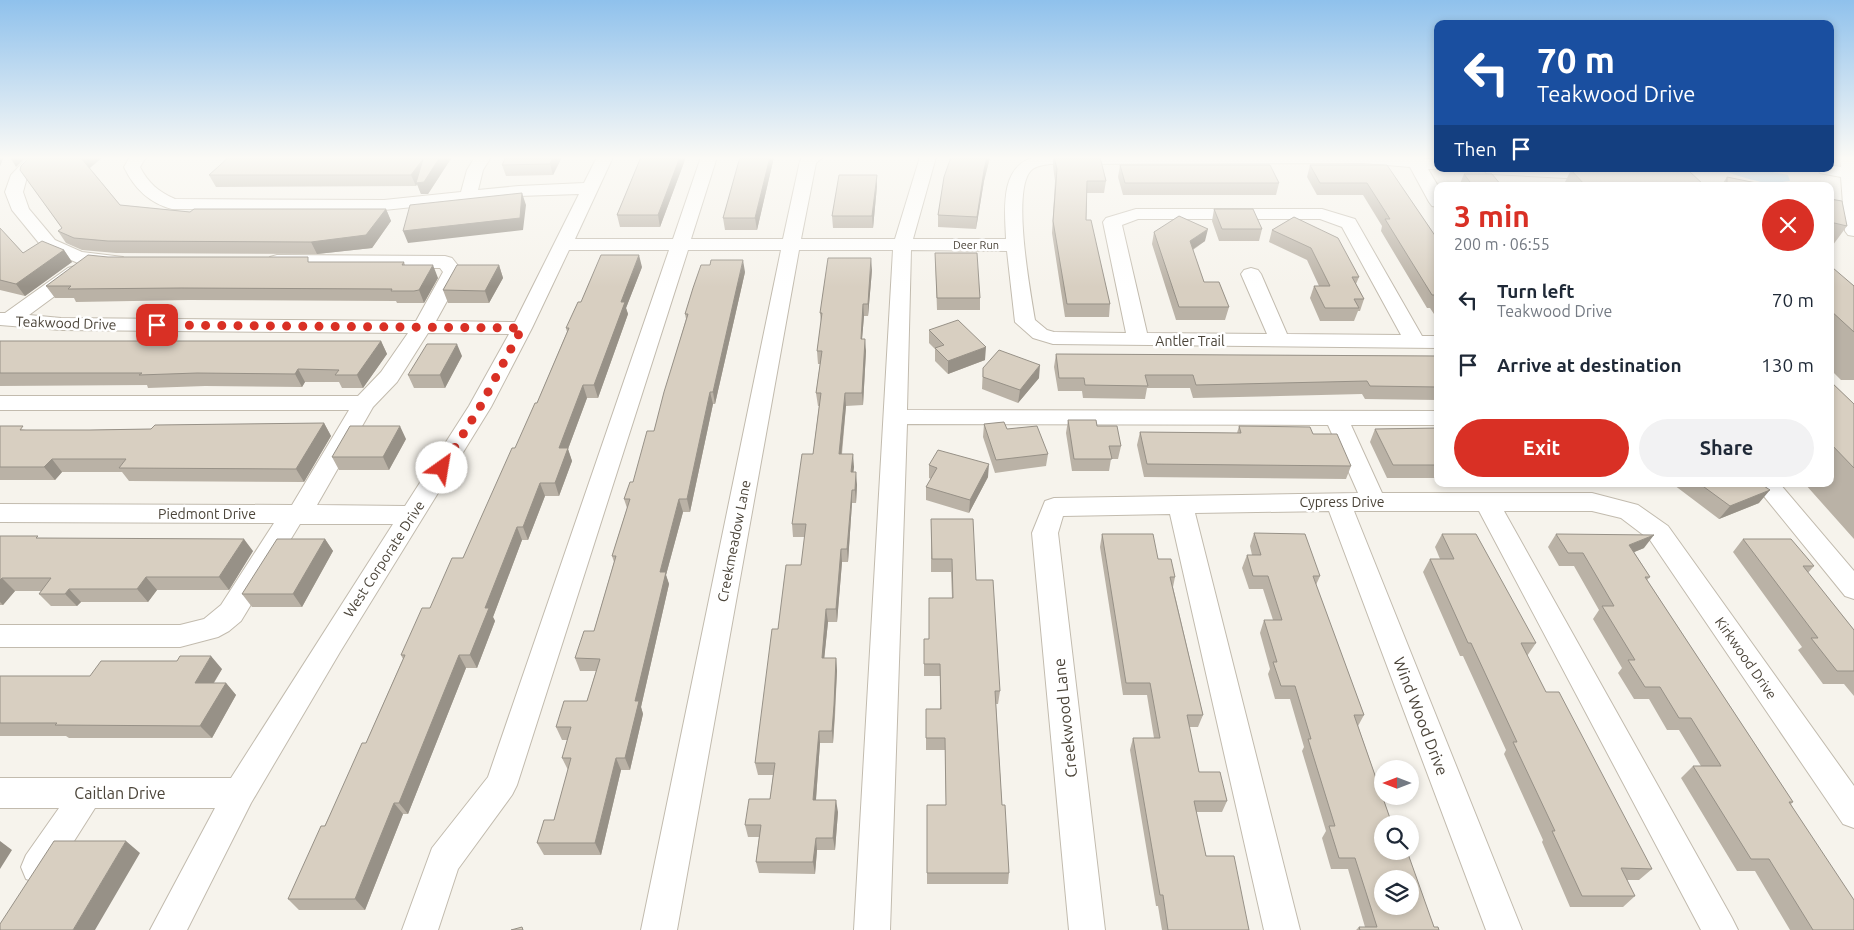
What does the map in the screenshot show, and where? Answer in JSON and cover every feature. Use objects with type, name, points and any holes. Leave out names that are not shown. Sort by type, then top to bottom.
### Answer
[{"type":"street","points":[[17,200],[21,210],[48,244],[78,257],[135,261]]},
{"type":"street","points":[[164,200],[172,204],[384,205],[427,200]]},
{"type":"street","name":"West Corporate Drive","points":[[168,930],[240,793],[330,644],[480,407],[522,328],[584,200]]},
{"type":"street","points":[[420,930],[444,860],[501,785],[695,200]]},
{"type":"street","name":"Creekmeadow Lane","points":[[659,930],[800,200]]},
{"type":"street","points":[[872,930],[896,417],[902,245],[915,200]]},
{"type":"street","name":"Deer Run","points":[[562,244],[1015,245],[1014,225],[1016,200]]},
{"type":"street","points":[[1850,200],[1850,227]]},
{"type":"street","points":[[1138,340],[1112,222],[1136,214],[1322,214],[1349,223],[1415,342]]},
{"type":"street","name":"Antler Trail","points":[[1015,245],[1025,322],[1032,329],[1053,338],[1434,342]]},
{"type":"street","points":[[4,320],[93,258]]},
{"type":"street","points":[[0,636],[180,636],[209,630],[222,623],[231,613],[297,514],[364,403],[389,377],[424,326],[453,272],[445,262],[259,261]]},
{"type":"street","points":[[1251,274],[1280,341]]},
{"type":"street","name":"Teakwood Drive","points":[[4,320],[61,324],[522,328]]},
{"type":"street","points":[[0,403],[364,403]]},
{"type":"street","points":[[896,417],[1434,418]]},
{"type":"street","points":[[1337,418],[1374,502]]},
{"type":"street","points":[[1769,487],[1854,589]]},
{"type":"street","name":"Cypress Drive","points":[[1054,506],[1338,502],[1592,502],[1629,511]]},
{"type":"street","name":"Wind Wood Drive","points":[[1338,502],[1504,930]]},
{"type":"street","points":[[1487,502],[1720,930]]},
{"type":"street","points":[[1180,504],[1282,930]]},
{"type":"street","name":"Creekwood Lane","points":[[1054,506],[1045,533],[1087,930]]},
{"type":"street","name":"Kirkwood Drive","points":[[1629,511],[1659,533],[1854,813]]},
{"type":"street","name":"Piedmont Drive","points":[[0,513],[413,515]]},
{"type":"street","name":"Caitlan Drive","points":[[0,793],[240,793]]},
{"type":"street","points":[[22,892],[87,793]]},
{"type":"building","points":[[42,200],[116,200],[120,205],[190,212],[194,209],[386,209],[366,235],[311,242],[108,241],[74,238],[58,231],[62,228]]},
{"type":"building","points":[[453,200],[521,200],[520,218],[403,231],[410,205]]},
{"type":"building","points":[[623,200],[664,200],[658,215],[617,215]]},
{"type":"building","points":[[728,200],[759,200],[755,218],[723,218]]},
{"type":"building","points":[[835,200],[874,200],[872,216],[832,216]]},
{"type":"building","points":[[940,200],[979,200],[977,217],[938,215]]},
{"type":"building","points":[[1055,200],[1087,200],[1086,220],[1091,220],[1110,304],[1067,304],[1053,221]]},
{"type":"building","points":[[1378,200],[1411,200],[1434,234],[1434,295],[1432,295],[1385,219],[1390,219]]},
{"type":"building","points":[[1834,200],[1842,201],[1847,226],[1834,223]]},
{"type":"building","points":[[1214,209],[1253,209],[1262,229],[1222,229]]},
{"type":"building","points":[[1179,216],[1208,229],[1190,241],[1204,282],[1219,282],[1229,307],[1179,307],[1154,232]]},
{"type":"building","points":[[1294,217],[1338,238],[1359,277],[1352,277],[1364,299],[1354,299],[1359,308],[1325,308],[1314,286],[1330,286],[1311,248],[1272,230]]},
{"type":"building","points":[[0,228],[23,253],[42,241],[64,250],[16,284],[0,280]]},
{"type":"building","points":[[935,253],[977,253],[980,298],[937,298]]},
{"type":"building","points":[[88,255],[108,257],[308,257],[308,262],[404,262],[402,265],[433,265],[419,290],[414,291],[391,291],[392,289],[68,289],[71,286],[46,286]]},
{"type":"building","points":[[601,255],[639,255],[621,302],[625,302],[594,385],[583,385],[559,448],[568,448],[555,483],[540,483],[523,527],[517,527],[485,608],[489,608],[470,655],[459,655],[399,803],[394,803],[355,899],[288,899],[321,826],[325,826],[362,743],[366,743],[405,655],[401,655],[422,608],[430,608],[452,558],[463,558],[512,448],[515,448],[535,403],[537,403],[569,328],[566,328],[578,302],[581,302]]},
{"type":"building","points":[[828,258],[871,258],[868,304],[863,304],[861,339],[865,339],[862,393],[845,393],[839,454],[853,454],[851,472],[856,472],[855,490],[852,490],[847,549],[841,549],[836,609],[826,609],[822,658],[836,658],[834,705],[832,731],[819,731],[813,800],[836,800],[833,838],[816,838],[813,862],[756,862],[761,825],[745,825],[749,799],[770,799],[775,763],[755,763],[772,629],[778,629],[786,565],[801,565],[806,524],[792,524],[802,454],[813,454],[821,393],[816,393],[822,351],[817,351]]},
{"type":"building","points":[[711,260],[743,260],[713,392],[710,392],[687,499],[679,499],[660,572],[666,572],[635,701],[639,701],[625,758],[616,758],[595,843],[537,843],[544,820],[554,820],[571,758],[562,758],[571,727],[556,727],[564,701],[587,701],[600,659],[575,658],[584,631],[594,631],[616,556],[612,556],[630,499],[624,499],[630,482],[633,482],[647,431],[654,431],[688,314],[685,314],[701,265],[710,265]]},
{"type":"building","points":[[457,265],[499,265],[485,291],[443,290]]},
{"type":"building","points":[[1834,269],[1854,286],[1854,332],[1834,314]]},
{"type":"building","points":[[958,320],[986,347],[948,361],[935,348],[944,345],[929,330]]},
{"type":"building","points":[[0,341],[381,341],[357,375],[335,375],[339,370],[298,369],[295,374],[197,373],[139,375],[142,373],[0,373]]},
{"type":"building","points":[[427,344],[457,344],[440,375],[408,375]]},
{"type":"building","points":[[999,350],[1040,365],[1020,390],[983,377],[983,368]]},
{"type":"building","points":[[1056,354],[1434,356],[1434,387],[1370,386],[1367,381],[1196,385],[1193,375],[1145,375],[1148,386],[1085,385],[1084,378],[1059,378]]},
{"type":"building","points":[[1834,385],[1854,404],[1854,468],[1834,447]]},
{"type":"building","points":[[1068,420],[1096,420],[1097,426],[1117,426],[1121,446],[1109,446],[1112,459],[1074,459]]},
{"type":"building","points":[[1004,422],[1007,429],[1037,426],[1048,454],[996,460],[984,424]]},
{"type":"building","points":[[324,423],[296,469],[119,468],[126,459],[52,459],[44,467],[0,467],[0,426],[23,426],[20,430],[90,430],[151,429],[155,425]]},
{"type":"building","points":[[350,426],[400,426],[383,457],[332,457]]},
{"type":"building","points":[[1239,426],[1310,427],[1313,434],[1337,434],[1351,466],[1147,464],[1140,432],[1241,433]]},
{"type":"building","points":[[1434,428],[1434,465],[1393,465],[1375,429]]},
{"type":"building","points":[[938,450],[989,464],[970,500],[926,487],[937,468],[929,465]]},
{"type":"building","points":[[1704,487],[1766,487],[1770,490],[1730,506]]},
{"type":"building","points":[[931,519],[973,519],[976,580],[993,580],[1000,691],[995,691],[1002,805],[1005,805],[1009,873],[927,873],[927,805],[946,805],[945,738],[926,738],[926,709],[941,709],[940,664],[924,664],[924,639],[929,639],[929,598],[953,598],[952,559],[932,559]]},
{"type":"building","points":[[1254,533],[1305,534],[1320,576],[1313,576],[1364,715],[1354,715],[1374,772],[1374,805],[1385,805],[1389,815],[1374,815],[1374,860],[1410,860],[1414,870],[1374,870],[1374,915],[1419,915],[1419,885],[1434,927],[1438,927],[1439,930],[1360,930],[1359,927],[1377,927],[1355,858],[1339,858],[1329,826],[1335,826],[1308,739],[1311,739],[1295,686],[1281,686],[1273,662],[1277,662],[1264,620],[1282,620],[1268,576],[1253,576],[1247,555],[1261,555]]},
{"type":"building","points":[[1102,534],[1153,534],[1158,559],[1171,559],[1175,577],[1170,577],[1203,715],[1187,715],[1199,772],[1220,772],[1227,801],[1194,801],[1206,856],[1234,856],[1249,930],[1168,930],[1163,895],[1160,895],[1133,738],[1160,738],[1150,683],[1126,683]]},
{"type":"building","points":[[1442,534],[1476,534],[1536,643],[1521,643],[1546,692],[1559,692],[1652,869],[1621,868],[1635,896],[1582,896],[1552,831],[1555,831],[1513,742],[1517,742],[1471,643],[1468,643],[1430,559],[1454,559]]},
{"type":"building","points":[[1556,534],[1654,535],[1629,545],[1650,577],[1645,577],[1793,802],[1789,802],[1854,900],[1854,930],[1813,930],[1769,859],[1751,859],[1693,766],[1721,766],[1691,718],[1679,718],[1660,687],[1645,687],[1628,660],[1635,660],[1602,606],[1614,606],[1583,553],[1568,553]]},
{"type":"building","points":[[0,536],[38,536],[36,538],[244,539],[219,577],[146,577],[137,589],[69,589],[65,594],[39,594],[51,578],[2,578],[0,580]]},
{"type":"building","points":[[277,539],[325,539],[293,594],[242,594]]},
{"type":"building","points":[[1743,539],[1791,539],[1814,566],[1803,566],[1854,630],[1854,671],[1837,671],[1811,638],[1818,638]]},
{"type":"building","points":[[180,656],[211,656],[195,683],[226,683],[200,726],[0,723],[0,676],[90,676],[101,661],[177,661]]},
{"type":"building","points":[[54,841],[126,841],[73,930],[0,930],[0,924]]},
{"type":"building","points":[[522,927],[523,930],[511,930]]},
{"type":"route","points":[[157,325],[522,328],[480,407],[442,468]]}]
